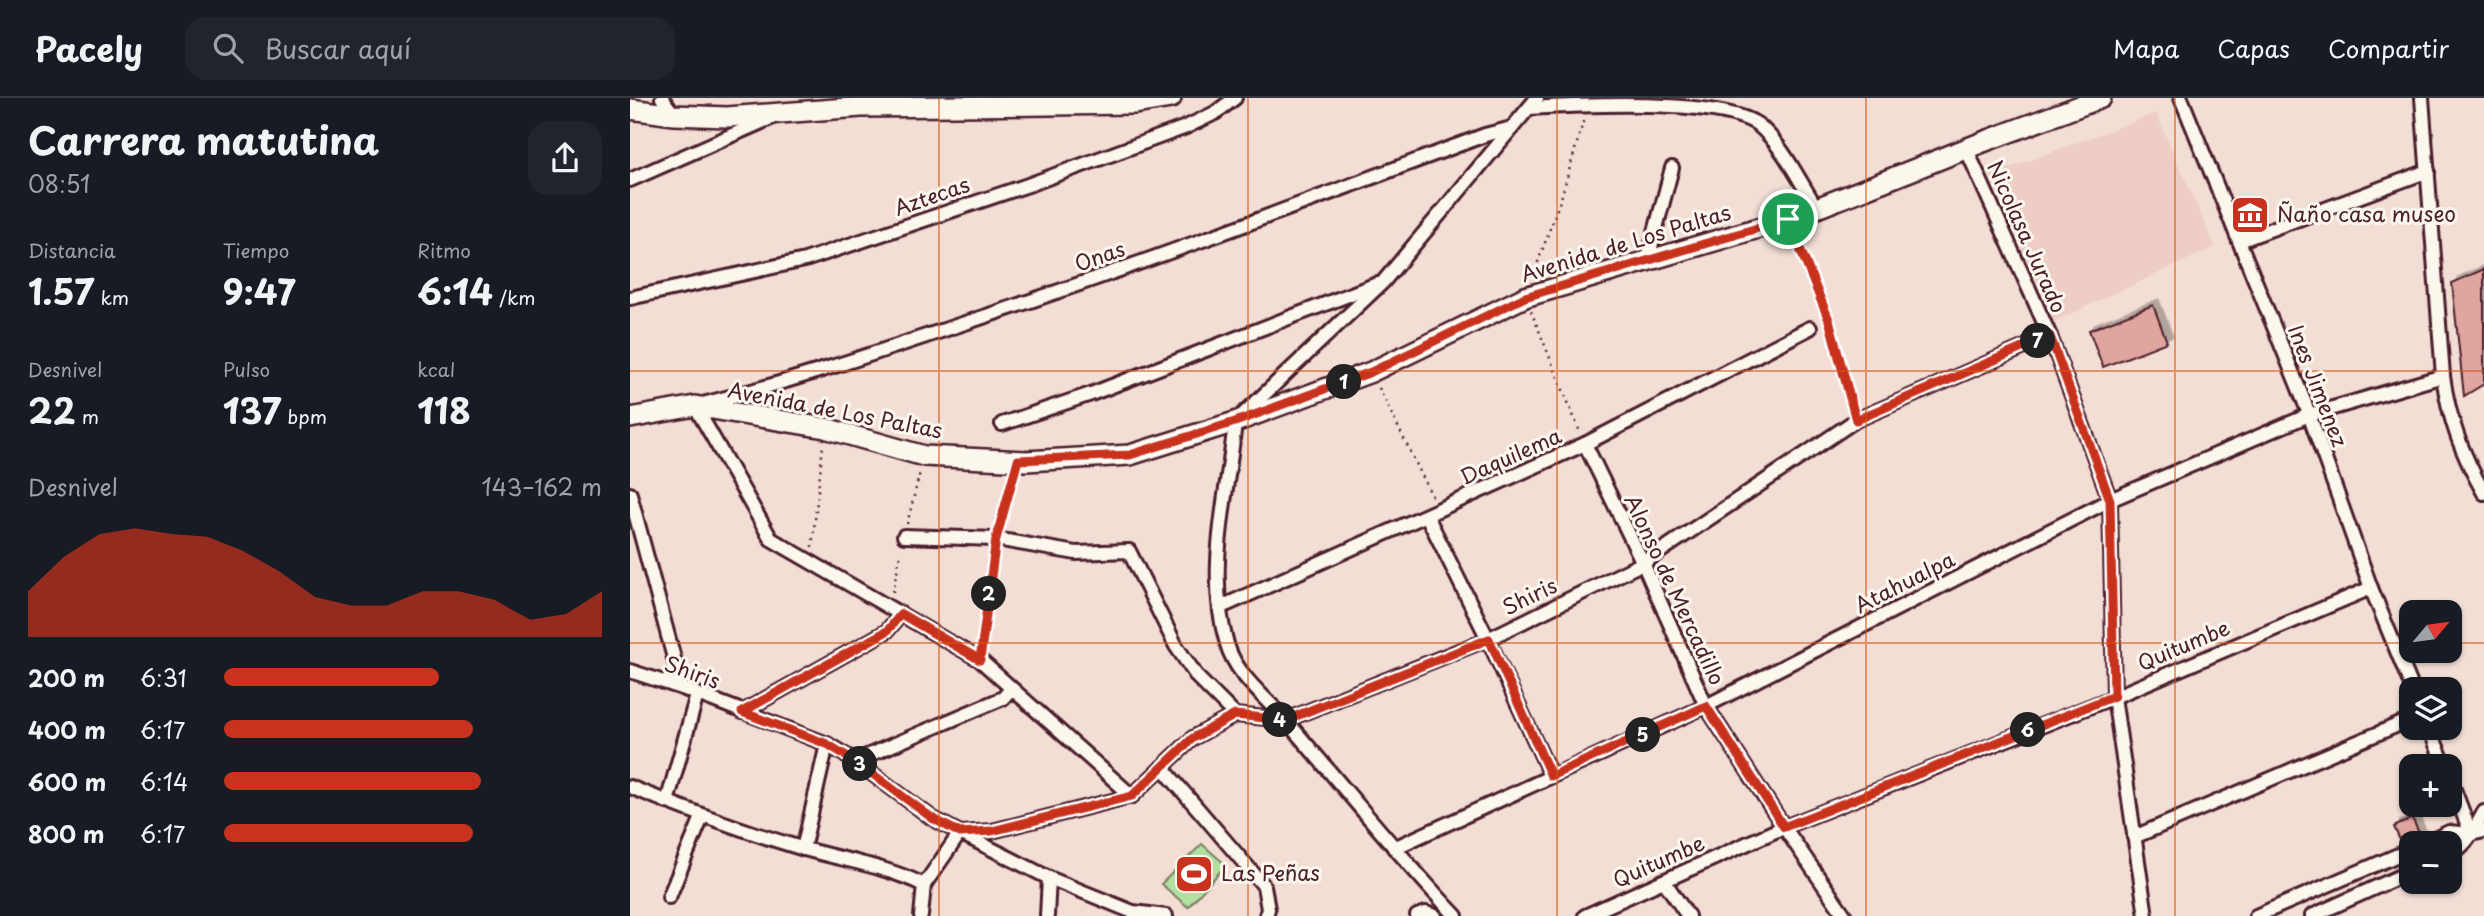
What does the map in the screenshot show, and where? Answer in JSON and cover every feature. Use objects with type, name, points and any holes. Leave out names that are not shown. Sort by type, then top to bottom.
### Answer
[{"type":"main road","points":[[630,109],[674,115],[727,117],[781,113],[859,102],[1135,104],[1171,98]]},
{"type":"main road","name":"Avenida de Los Paltas","points":[[630,418],[695,406],[825,428],[924,456],[1018,460],[1130,455],[1235,422],[1371,372],[1525,297],[1788,219],[2101,98]]},
{"type":"street","points":[[662,98],[674,115]]},
{"type":"street","name":"Aztecas","points":[[630,298],[805,260],[1028,185],[1186,127],[1215,113],[1235,98]]},
{"type":"street","name":"Ines Jimenez","points":[[2181,98],[2309,415],[2371,587],[2408,677]]},
{"type":"street","points":[[2422,98],[2448,412],[2465,457],[2484,493]]},
{"type":"street","points":[[1456,916],[1394,848],[1286,720],[1247,679],[1234,660],[1227,644],[1217,557],[1231,472],[1235,422],[1383,282],[1533,103],[1691,104],[1734,112],[1756,124],[1780,150],[1816,207]]},
{"type":"street","points":[[630,180],[781,113]]},
{"type":"street","name":"Onas","points":[[695,406],[775,386],[1057,293],[1229,232],[1485,135],[1512,128]]},
{"type":"street","name":"Nicolasa Jurado","points":[[1966,148],[2050,336],[2110,500],[2114,696],[2146,916]]},
{"type":"street","points":[[1647,262],[1672,168]]},
{"type":"street","points":[[2239,241],[2428,171]]},
{"type":"street","points":[[1002,424],[1104,389],[1383,282]]},
{"type":"street","name":"Daquilema","points":[[1221,607],[1585,444],[1810,328]]},
{"type":"street","name":"Shiris","points":[[1235,715],[1286,720],[1489,639],[1643,563],[1856,420],[2050,336]]},
{"type":"street","name":"Atahualpa","points":[[1394,848],[1706,706],[2110,500],[2309,415],[2443,376]]},
{"type":"street","points":[[695,406],[771,539],[980,660],[1132,796]]},
{"type":"street","name":"Alonso de Mercadillo","points":[[1585,444],[1643,563],[1706,706],[1784,827],[1846,916]]},
{"type":"street","points":[[630,494],[681,688]]},
{"type":"street","points":[[1427,516],[1489,639],[1551,776]]},
{"type":"street","points":[[904,536],[996,539],[1069,553],[1129,551],[1176,646],[1198,678],[1235,715],[1193,738],[1132,796],[992,831],[960,833],[924,885],[921,916]]},
{"type":"street","name":"Quitumbe","points":[[1585,916],[1784,827],[2114,696],[2371,587]]},
{"type":"street","points":[[742,712],[887,631],[901,614]]},
{"type":"street","name":"Shiris","points":[[630,671],[827,744],[855,761],[932,818],[960,833],[1049,878],[1133,912],[1159,916]]},
{"type":"street","points":[[855,761],[1003,698],[1012,689]]},
{"type":"street","points":[[667,802],[697,695]]},
{"type":"street","points":[[2134,837],[2399,725]]},
{"type":"street","points":[[803,849],[827,744]]},
{"type":"street","points":[[1162,767],[1264,886],[1268,909],[1266,916]]},
{"type":"street","points":[[630,787],[702,817],[803,849],[894,871],[924,885]]},
{"type":"street","points":[[2462,802],[2478,832]]},
{"type":"street","points":[[2462,846],[2478,832],[2484,812]]},
{"type":"street","points":[[669,897],[702,817]]},
{"type":"street","points":[[2256,916],[2399,855]]},
{"type":"street","points":[[2312,916],[2399,877]]},
{"type":"street","points":[[1047,916],[1049,878]]},
{"type":"street","points":[[1664,881],[1688,916]]},
{"type":"street","points":[[1417,916],[1426,913],[1435,916]]},
{"type":"path","points":[[1585,444],[1525,297],[1561,198],[1588,104]]},
{"type":"path","points":[[1788,219],[1829,320],[1856,420]]},
{"type":"path","points":[[1371,372],[1439,510]]},
{"type":"path","points":[[811,561],[825,428]]},
{"type":"path","points":[[980,660],[996,539],[1018,460]]},
{"type":"shaded area","points":[[2156,113],[2215,247],[2053,322],[1991,175]]},
{"type":"green space","name":"Las Peñas","points":[[1202,844],[1226,865],[1188,907],[1161,884]]},
{"type":"building","points":[[2484,269],[2484,384],[2464,396],[2452,283]]},
{"type":"building","points":[[2153,305],[2167,342],[2103,367],[2089,330]]},
{"type":"building","points":[[2412,818],[2418,831],[2399,831],[2399,838],[2394,827]]},
{"type":"place","name":"Ñaño casa museo","points":[[2250,215]]},
{"type":"place","name":"Las Peñas","points":[[1194,874]]},
{"type":"route","points":[[1788,219],[1829,320],[1856,420],[2050,336],[2110,500],[2114,696],[1784,827],[1706,706],[1551,776],[1489,639],[1286,720],[1235,715],[1193,738],[1132,796],[992,831],[960,833],[932,818],[855,761],[827,744],[742,712],[887,631],[901,614],[980,660],[996,539],[1018,460],[1130,455],[1235,422],[1371,372],[1525,297],[1788,219]]}]
